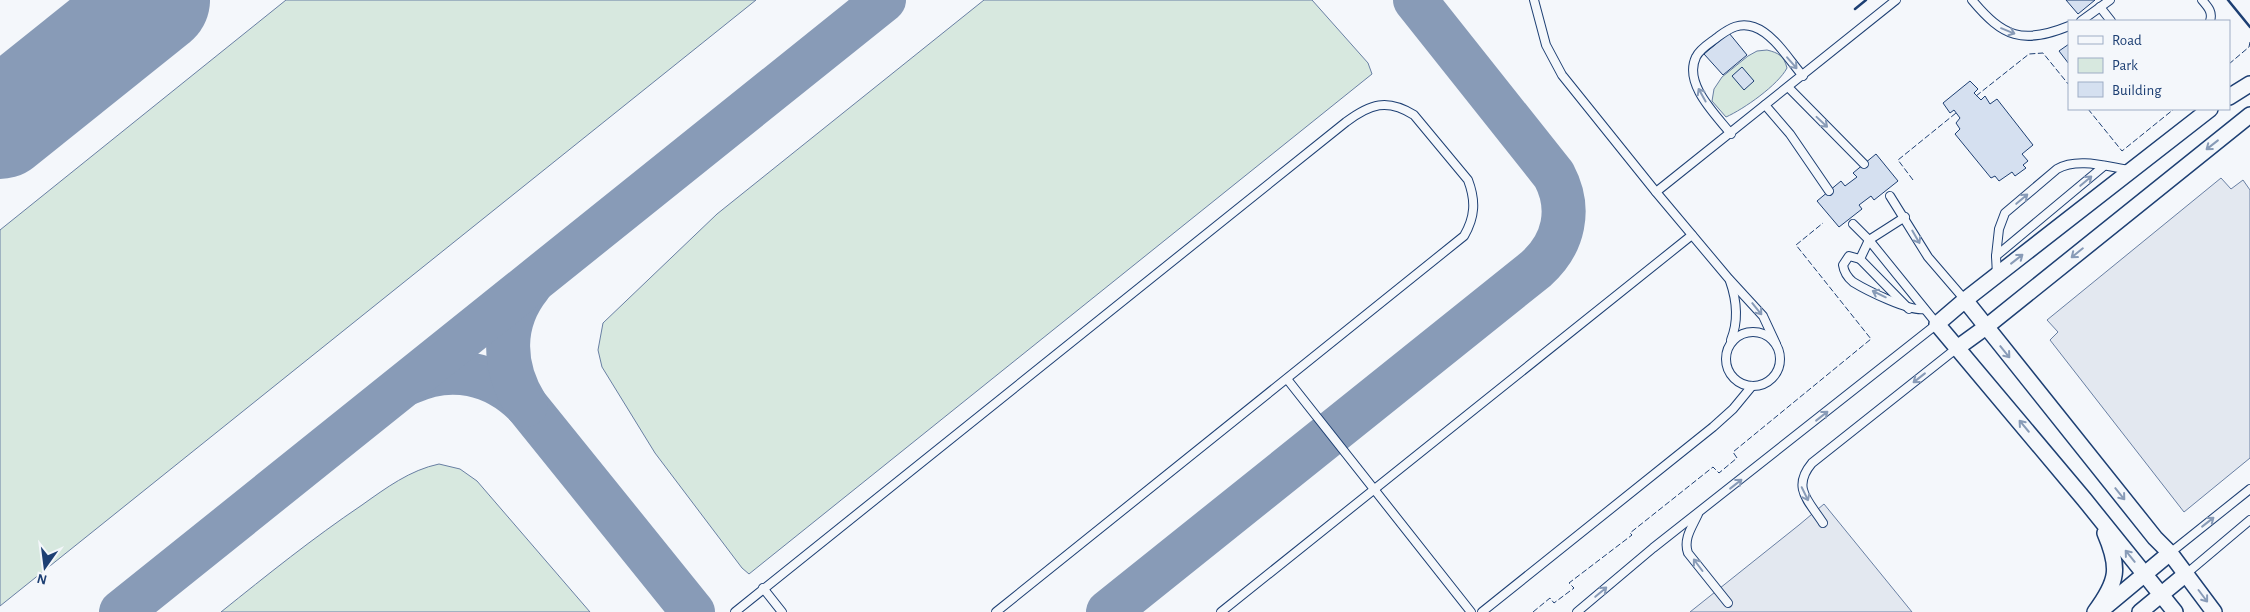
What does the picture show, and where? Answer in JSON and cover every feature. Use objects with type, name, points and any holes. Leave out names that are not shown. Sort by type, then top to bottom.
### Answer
[{"type":"street","points":[[2230,96],[2250,84]]},
{"type":"street","points":[[2175,612],[2084,499],[1937,324],[1997,274],[2209,110]]},
{"type":"street","points":[[1957,348],[1986,327],[2250,115]]},
{"type":"street","points":[[1965,300],[2155,538],[2170,553],[2214,612]]},
{"type":"street","points":[[2084,499],[2106,533],[2114,556],[2113,581],[2108,594],[2097,612]]},
{"type":"street","points":[[2097,612],[2170,553]]},
{"type":"street","points":[[2140,612],[2186,574]]},
{"type":"lane","points":[[1534,0],[1546,45],[1558,69],[1729,280],[1763,316],[1776,344],[1780,362],[1775,376],[1768,381],[1752,386],[1741,384],[1732,377],[1726,366],[1725,355],[1736,328],[1736,298],[1729,280]]},
{"type":"lane","points":[[1656,192],[1731,134],[1896,0]]},
{"type":"lane","points":[[1972,0],[1990,21],[2008,33],[2031,36],[2051,33],[2068,26]]},
{"type":"lane","points":[[2082,20],[2110,0]]},
{"type":"lane","points":[[2202,0],[2210,10],[2212,16],[2210,20]]},
{"type":"lane","points":[[2100,7],[2110,20]]},
{"type":"lane","points":[[1731,134],[1710,108],[1695,80],[1694,67],[1696,56],[1704,48],[1730,28],[1743,25],[1754,27],[1766,34],[1803,76]]},
{"type":"lane","points":[[1788,87],[1864,164]]},
{"type":"lane","points":[[735,612],[1360,111],[1388,104],[1402,108],[1414,115],[1426,126],[1468,180],[1474,202],[1470,226],[1464,236],[996,612]]},
{"type":"lane","points":[[1765,105],[1790,134],[1829,191]]},
{"type":"lane","points":[[1997,274],[1996,256],[1999,229],[2006,213],[2057,169],[2066,164],[2078,163],[2132,170]]},
{"type":"lane","points":[[1996,256],[2104,166]]},
{"type":"lane","points":[[1890,196],[1928,257],[1965,300]]},
{"type":"lane","points":[[1860,259],[1869,240],[1905,218]]},
{"type":"lane","points":[[1577,612],[1653,548],[1937,324],[1869,240],[1853,224]]},
{"type":"lane","points":[[1221,612],[1692,235]]},
{"type":"lane","points":[[1909,309],[1860,259],[1849,256],[1843,265],[1844,273],[1853,282],[1909,309],[1924,309]]},
{"type":"lane","points":[[1730,344],[1744,333],[1753,332],[1770,338],[1776,344]]},
{"type":"lane","points":[[1823,523],[1803,494],[1801,484],[1804,472],[1812,463],[1957,348]]},
{"type":"lane","points":[[1287,379],[1472,612]]},
{"type":"lane","points":[[1482,612],[1713,427],[1733,409],[1752,386]]},
{"type":"lane","points":[[2170,553],[2250,489]]},
{"type":"lane","points":[[1698,514],[1687,539],[1686,547],[1688,553],[1728,603]]},
{"type":"lane","points":[[2186,574],[2250,520]]},
{"type":"lane","points":[[763,588],[782,612]]},
{"type":"green space","points":[[286,0],[756,0],[0,606],[0,230]]},
{"type":"green space","points":[[984,0],[1312,0],[1368,63],[1372,74],[749,574],[742,568],[655,453],[602,367],[598,350],[603,323],[717,214]]},
{"type":"green space","points":[[1767,50],[1775,52],[1784,61],[1787,68],[1783,75],[1760,96],[1726,117],[1712,101],[1714,89],[1722,77],[1748,56],[1757,51]]},
{"type":"green space","points":[[439,464],[460,469],[477,481],[590,612],[221,612],[308,544],[380,492],[408,475]]},
{"type":"shaded area","points":[[2221,178],[2231,189],[2243,180],[2250,190],[2250,458],[2184,512],[2050,340],[2058,332],[2047,320]]},
{"type":"shaded area","points":[[1824,504],[1912,612],[1690,612],[1799,525]]},
{"type":"building","points":[[2066,0],[2095,0],[2078,14]]},
{"type":"building","points":[[1729,33],[1747,55],[1723,75],[1704,54]]},
{"type":"building","points":[[2068,45],[2068,63],[2059,51]]},
{"type":"building","points":[[1742,67],[1754,81],[1744,90],[1732,76]]},
{"type":"building","points":[[1970,81],[1978,89],[1974,93],[1981,100],[1985,96],[1990,104],[1997,99],[2033,145],[2022,154],[2028,161],[2023,165],[2026,168],[2015,176],[2012,172],[1999,181],[1995,176],[1991,178],[1955,134],[1960,129],[1956,123],[1960,118],[1954,110],[1950,113],[1943,103]]},
{"type":"building","points":[[1876,154],[1898,181],[1874,200],[1871,196],[1859,205],[1862,209],[1839,227],[1817,201],[1841,181],[1845,186],[1857,177],[1853,173]]},
{"type":"taxiway","points":[[121,612],[884,0]]},
{"type":"taxiway","points":[[1108,612],[1536,269],[1553,249],[1559,237],[1564,213],[1560,188],[1554,175],[1415,0]]},
{"type":"taxiway","points":[[526,405],[512,375],[508,344],[514,314],[530,286]]},
{"type":"taxiway","points":[[409,383],[440,373],[471,374],[500,385],[514,394],[526,405],[693,612]]},
{"type":"runway","points":[[0,125],[156,0]]},
{"type":"fence","points":[[2230,63],[2249,47],[2250,42]]},
{"type":"fence","points":[[1976,96],[2029,54],[2043,53],[2068,84]]},
{"type":"fence","points":[[2089,110],[2122,151],[2173,110]]},
{"type":"fence","points":[[1913,180],[1898,160],[1956,113]]},
{"type":"fence","points":[[1533,612],[1550,598],[1554,603],[1574,588],[1569,583],[1632,535],[1630,533],[1713,467],[1719,473],[1737,458],[1733,452],[1871,339],[1796,245],[1823,223]]},
{"type":"wall","points":[[1855,9],[1866,0]]},
{"type":"wall","points":[[2228,0],[2250,27]]}]
